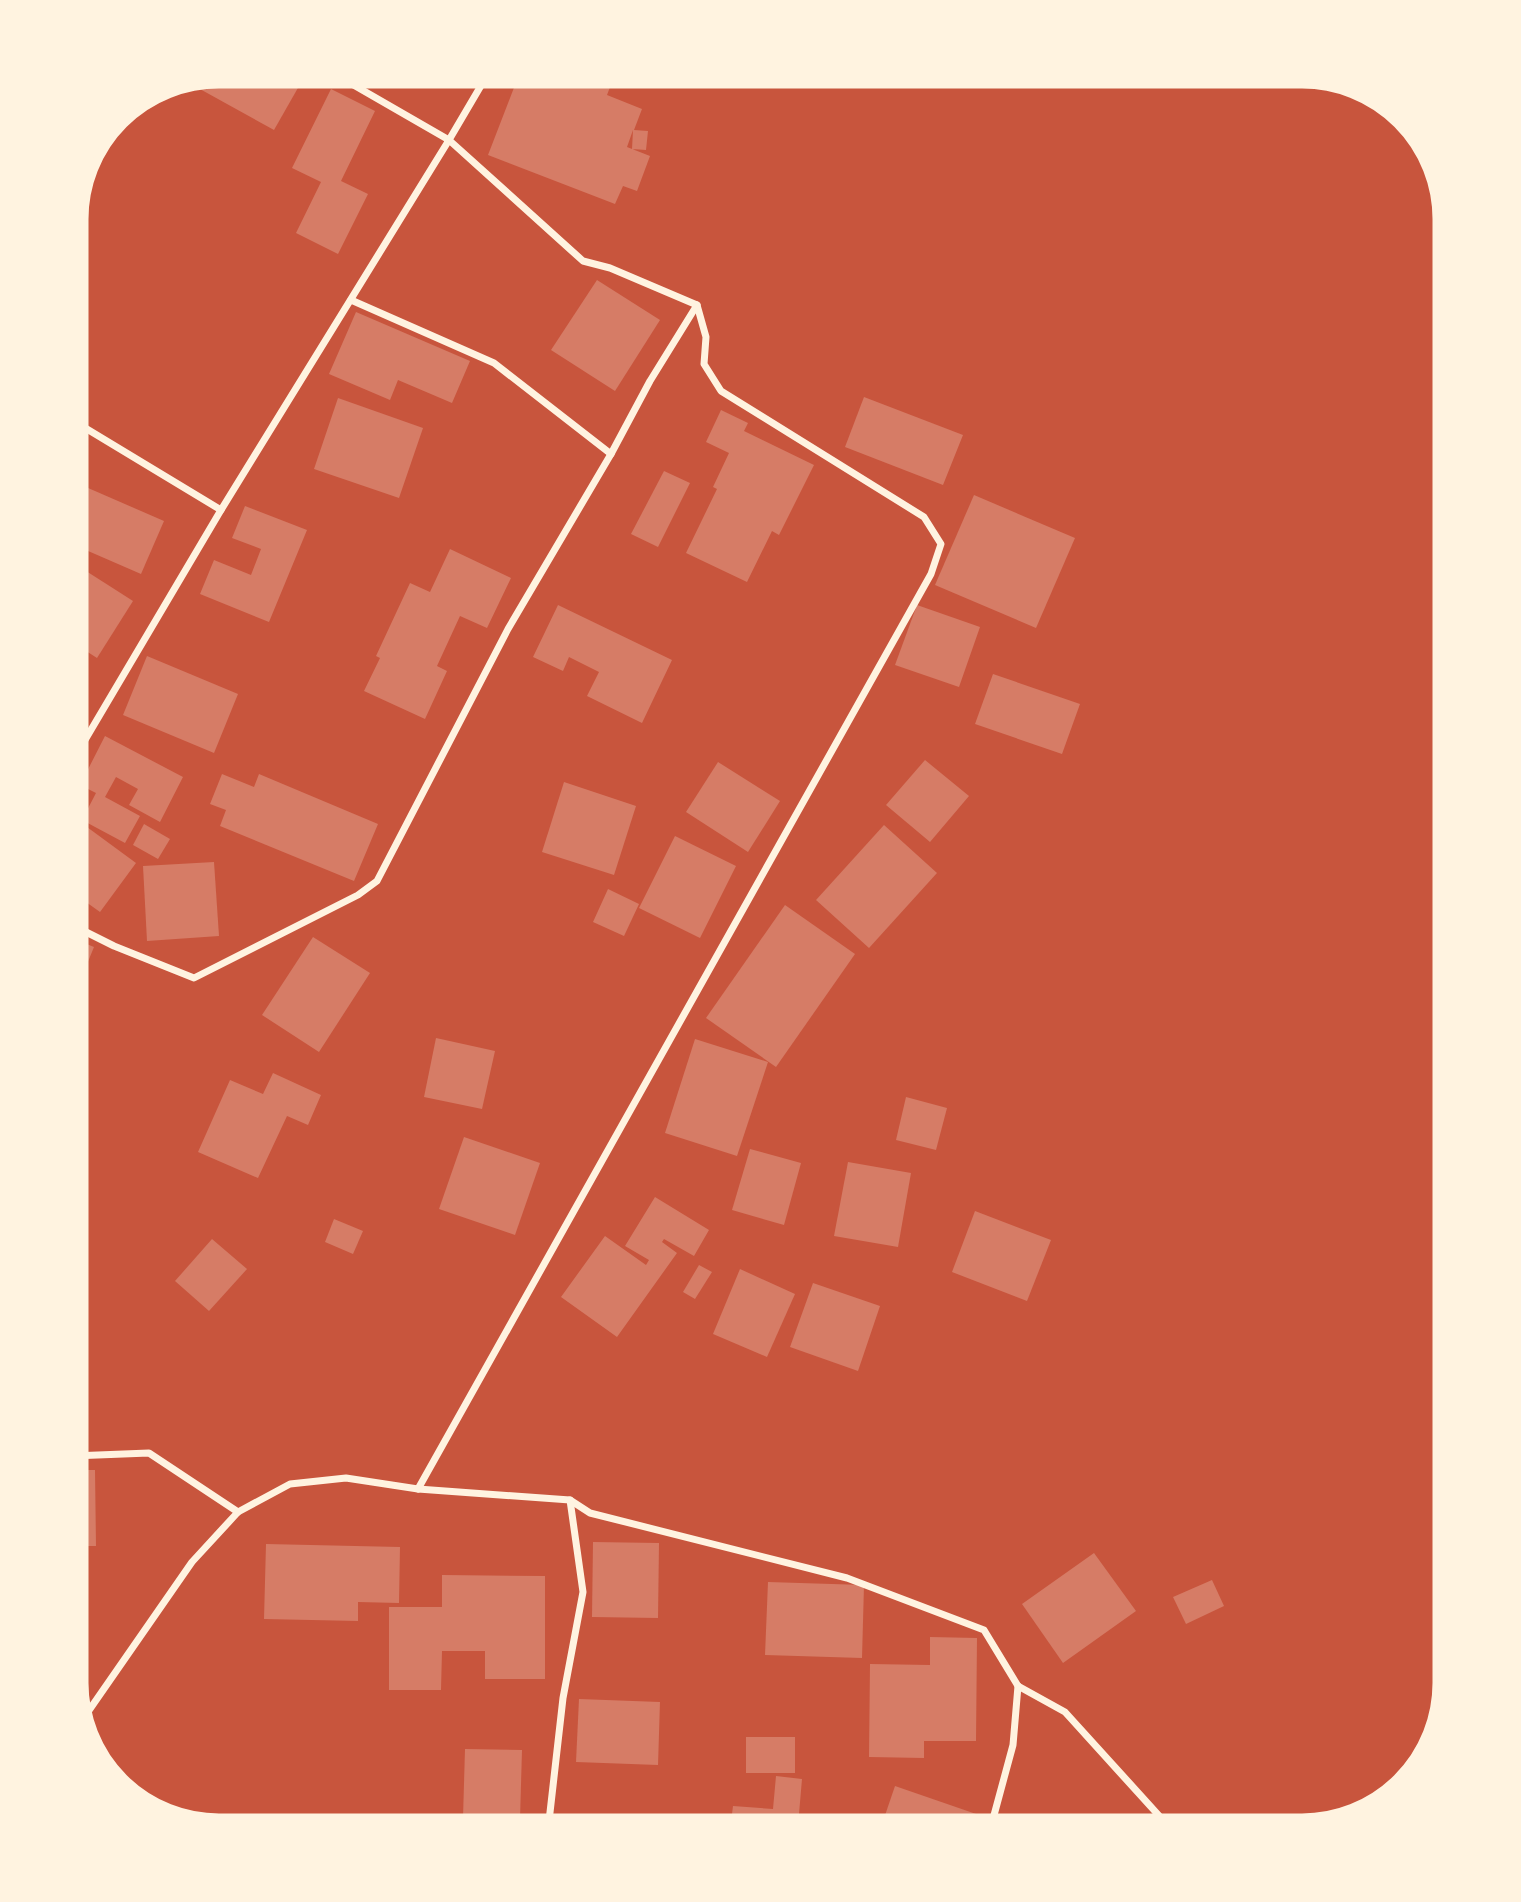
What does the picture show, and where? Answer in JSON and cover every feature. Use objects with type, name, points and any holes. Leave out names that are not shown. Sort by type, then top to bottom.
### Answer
[{"type":"street","points":[[352,84],[449,140],[583,261],[610,268],[697,305]]},
{"type":"street","points":[[84,742],[221,510],[482,84]]},
{"type":"street","points":[[351,300],[494,363],[611,454]]},
{"type":"street","points":[[84,931],[194,978],[358,895],[377,881],[508,629],[697,305]]},
{"type":"street","points":[[418,1489],[931,574],[941,544],[924,517],[721,391],[704,364],[706,337],[697,305]]},
{"type":"street","points":[[84,427],[221,510]]},
{"type":"street","points":[[84,1456],[149,1453],[238,1512]]},
{"type":"street","points":[[88,1712],[192,1562],[238,1512],[289,1484],[346,1478],[418,1489],[570,1500],[590,1513],[847,1578],[984,1630],[1018,1686],[1065,1712],[1161,1818]]},
{"type":"street","points":[[549,1818],[563,1698],[583,1592],[570,1500]]},
{"type":"street","points":[[993,1818],[1013,1745],[1018,1686]]},
{"type":"building","points":[[210,84],[300,84],[274,130],[195,87]]},
{"type":"building","points":[[515,84],[611,84],[607,95],[642,109],[634,130],[648,131],[646,150],[632,149],[650,156],[637,191],[623,186],[615,204],[488,155]],"holes":[[[633,130],[632,149],[627,147]]]},
{"type":"building","points":[[331,89],[375,111],[341,181],[368,194],[338,254],[296,233],[321,182],[292,168]]},
{"type":"building","points":[[597,280],[660,320],[615,391],[551,350]]},
{"type":"building","points":[[356,312],[470,361],[452,403],[398,380],[390,400],[329,374]]},
{"type":"building","points":[[864,397],[963,435],[943,485],[845,447]]},
{"type":"building","points":[[338,398],[423,428],[399,498],[314,469]]},
{"type":"building","points":[[721,410],[748,423],[744,431],[814,465],[779,535],[772,531],[747,582],[686,553],[717,489],[713,487],[729,453],[706,442]]},
{"type":"building","points":[[664,471],[690,483],[658,547],[631,534]]},
{"type":"building","points":[[84,486],[164,521],[141,574],[84,549]]},
{"type":"building","points":[[974,495],[1075,538],[1036,628],[935,585]]},
{"type":"building","points":[[245,506],[307,530],[269,622],[200,594],[214,560],[251,575],[261,549],[232,538]]},
{"type":"building","points":[[450,549],[511,578],[487,628],[460,616],[437,666],[447,671],[425,719],[364,691],[380,658],[376,656],[410,583],[430,592]]},
{"type":"building","points":[[84,570],[133,601],[97,658],[84,650]]},
{"type":"building","points":[[558,605],[672,660],[642,723],[587,696],[599,672],[569,657],[563,671],[533,657]]},
{"type":"building","points":[[917,605],[980,627],[959,687],[895,665]]},
{"type":"building","points":[[147,656],[238,694],[214,753],[123,715]]},
{"type":"building","points":[[993,674],[1080,704],[1062,754],[975,724]]},
{"type":"building","points":[[105,736],[183,777],[160,822],[129,805],[138,789],[116,777],[105,797],[140,816],[125,843],[84,821],[96,793],[84,787],[84,777]]},
{"type":"building","points":[[925,760],[969,796],[930,842],[886,805]]},
{"type":"building","points":[[718,762],[780,801],[748,852],[686,812]]},
{"type":"building","points":[[222,774],[254,787],[259,774],[378,824],[354,881],[220,826],[226,810],[210,804]]},
{"type":"building","points":[[564,782],[636,806],[614,875],[542,852]]},
{"type":"building","points":[[144,824],[170,839],[158,859],[133,845]]},
{"type":"building","points":[[84,825],[136,863],[100,912],[84,901]]},
{"type":"building","points":[[884,825],[937,873],[869,948],[816,900]]},
{"type":"building","points":[[675,836],[736,866],[700,938],[639,908]]},
{"type":"building","points":[[214,862],[219,936],[147,941],[143,866]]},
{"type":"building","points":[[608,889],[639,904],[624,936],[593,922]]},
{"type":"building","points":[[785,905],[855,954],[776,1067],[706,1018]]},
{"type":"building","points":[[313,937],[370,973],[319,1052],[262,1015]]},
{"type":"building","points":[[84,943],[94,947],[84,972]]},
{"type":"building","points":[[436,1038],[495,1051],[482,1109],[424,1097]]},
{"type":"building","points":[[695,1039],[768,1062],[737,1156],[665,1133]]},
{"type":"building","points":[[273,1073],[321,1095],[308,1125],[287,1116],[258,1178],[198,1152],[230,1080],[263,1094]]},
{"type":"building","points":[[906,1097],[947,1108],[936,1150],[896,1140]]},
{"type":"building","points":[[464,1137],[540,1163],[515,1235],[439,1209]]},
{"type":"building","points":[[750,1149],[801,1163],[784,1225],[732,1210]]},
{"type":"building","points":[[848,1162],[911,1173],[898,1247],[834,1236]]},
{"type":"building","points":[[655,1197],[709,1230],[694,1256],[664,1239],[662,1242],[677,1253],[617,1337],[561,1297],[605,1236],[646,1265],[649,1260],[625,1246]]},
{"type":"building","points":[[975,1211],[1051,1240],[1027,1301],[952,1272]]},
{"type":"building","points":[[334,1219],[363,1231],[353,1254],[325,1242]]},
{"type":"building","points":[[212,1239],[247,1269],[209,1311],[175,1281]]},
{"type":"building","points":[[699,1265],[712,1272],[695,1299],[683,1292]]},
{"type":"building","points":[[740,1269],[795,1294],[767,1357],[713,1334]]},
{"type":"building","points":[[813,1283],[880,1306],[858,1371],[790,1347]]},
{"type":"building","points":[[84,1470],[95,1470],[96,1546],[84,1546]]},
{"type":"building","points":[[593,1542],[659,1543],[658,1618],[592,1617]]},
{"type":"building","points":[[266,1544],[400,1547],[399,1603],[358,1602],[358,1621],[264,1619]]},
{"type":"building","points":[[1094,1553],[1136,1611],[1063,1663],[1022,1604]]},
{"type":"building","points":[[442,1575],[545,1576],[545,1679],[485,1679],[485,1651],[442,1651],[441,1690],[389,1690],[389,1607],[442,1607]]},
{"type":"building","points":[[1212,1580],[1224,1606],[1186,1624],[1173,1597]]},
{"type":"building","points":[[768,1582],[864,1585],[862,1658],[765,1655]]},
{"type":"building","points":[[930,1637],[977,1638],[976,1741],[924,1741],[924,1758],[869,1757],[870,1664],[930,1665]]},
{"type":"building","points":[[579,1699],[660,1702],[658,1765],[576,1762]]},
{"type":"building","points":[[746,1737],[795,1737],[795,1773],[746,1773]]},
{"type":"building","points":[[465,1749],[522,1750],[520,1818],[463,1818]]},
{"type":"building","points":[[776,1776],[802,1779],[799,1814],[814,1818],[732,1818],[733,1806],[773,1809]]},
{"type":"building","points":[[895,1786],[979,1815],[978,1818],[884,1818]]}]
